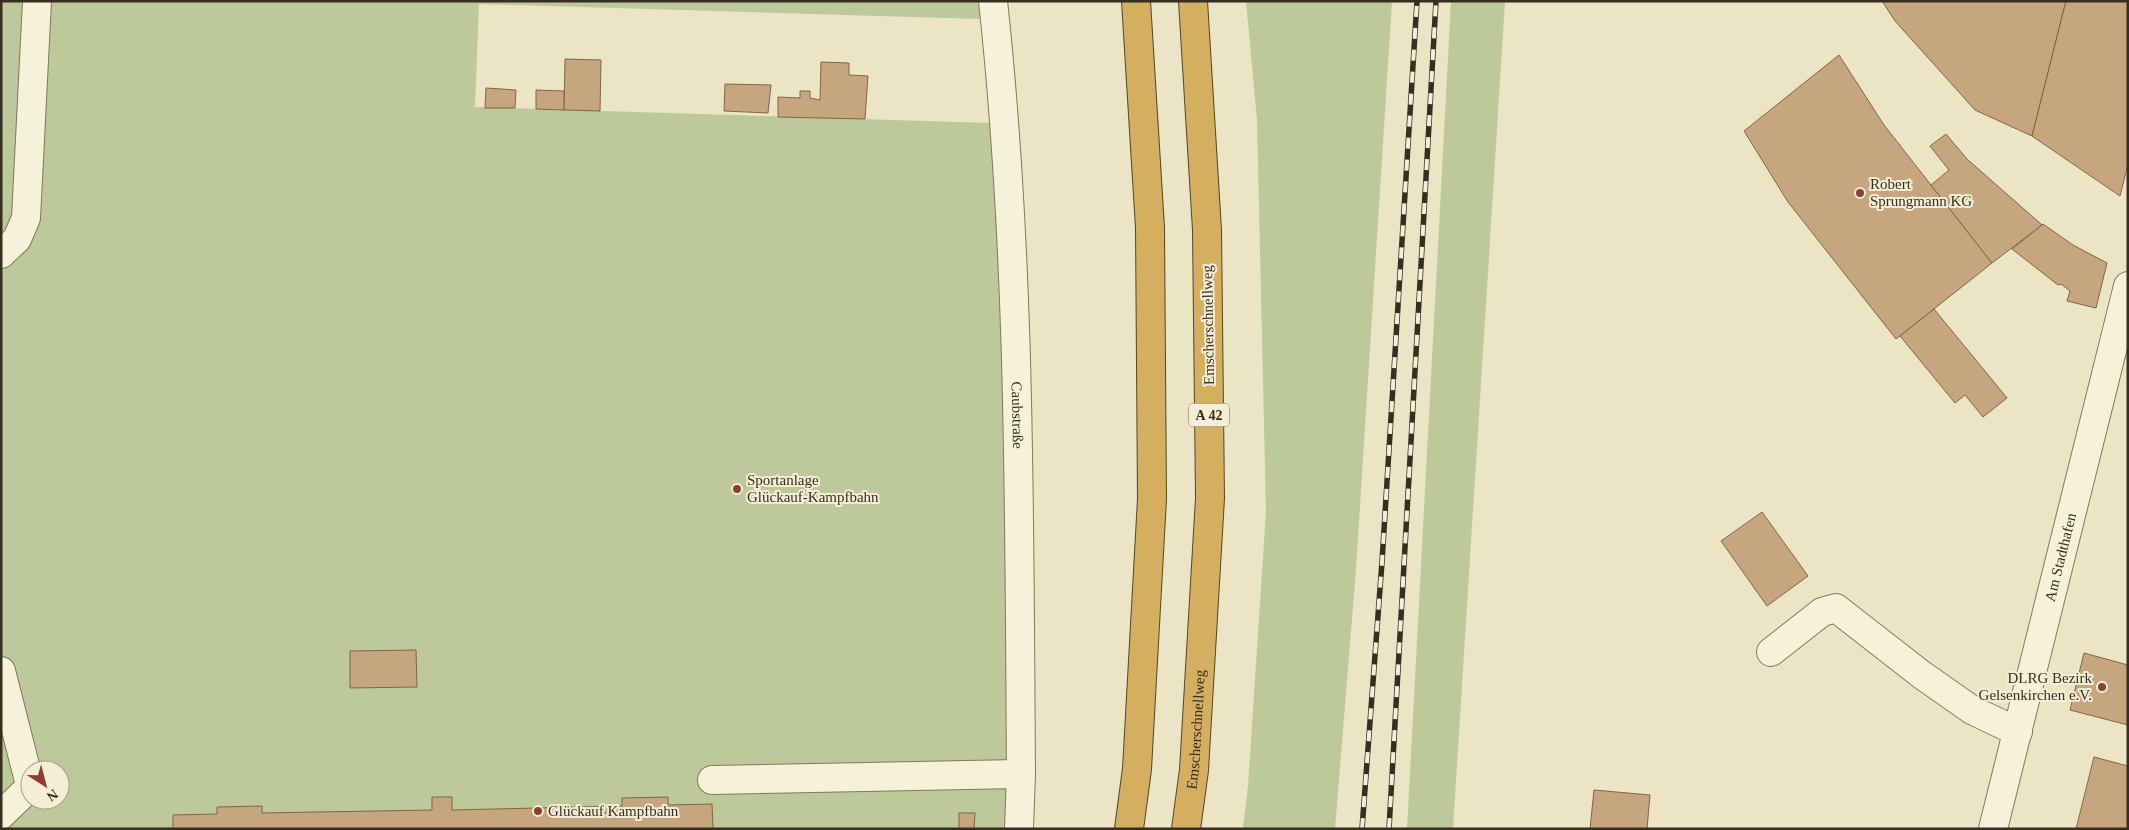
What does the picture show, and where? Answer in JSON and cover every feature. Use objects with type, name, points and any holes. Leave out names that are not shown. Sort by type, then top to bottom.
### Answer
[{"type":"highway","points":[[1129,829],[1137,769],[1152,499],[1150,228],[1136,1]]},
{"type":"highway","name":"Emscherschnellweg","points":[[1186,829],[1194,770],[1210,498],[1207,230],[1193,1]]},
{"type":"street","points":[[1,254],[17,239],[26,218],[37,1]]},
{"type":"street","name":"Caubstraße","points":[[993,1],[1011,230],[1018,418],[1019,829]]},
{"type":"street","name":"Am Stadthafen","points":[[1993,829],[2128,286]]},
{"type":"street","points":[[1771,652],[1822,612],[1836,608],[1922,675],[1972,710],[2018,732]]},
{"type":"street","points":[[1,671],[23,760]]},
{"type":"street","points":[[712,780],[1020,774]]},
{"type":"street","points":[[1,815],[20,796]]},
{"type":"green space","name":"Sportanlage Glückauf-Kampfbahn","points":[[1,1],[978,1],[980,19],[479,4],[475,107],[991,123],[1011,436],[1010,829],[1,829]]},
{"type":"green space","points":[[1246,1],[1392,1],[1356,569],[1335,829],[1243,829],[1248,786],[1266,512],[1257,120]]},
{"type":"green space","points":[[1451,1],[1505,1],[1453,829],[1407,829]]},
{"type":"building","points":[[1882,1],[2066,1],[2032,136],[1975,110],[1895,21]]},
{"type":"building","points":[[2066,1],[2128,1],[2128,164],[2120,196],[2032,136]]},
{"type":"building","name":"Robert Sprungmann KG","points":[[1839,55],[1884,125],[1992,263],[1896,339],[1788,202],[1744,131]]},
{"type":"building","points":[[565,59],[601,60],[600,111],[564,110]]},
{"type":"building","points":[[821,62],[849,63],[849,75],[868,76],[865,119],[778,117],[778,97],[800,98],[800,91],[810,91],[810,98],[820,100]]},
{"type":"building","points":[[725,84],[771,85],[768,113],[724,111]]},
{"type":"building","points":[[486,88],[516,90],[515,108],[485,108]]},
{"type":"building","points":[[536,90],[564,91],[564,110],[536,109]]},
{"type":"building","points":[[1946,134],[1967,159],[2042,225],[1992,263],[1931,185],[1949,170],[1930,146]]},
{"type":"building","points":[[2043,224],[2073,245],[2107,263],[2096,308],[2067,301],[2070,291],[2061,284],[2058,285],[2012,249]]},
{"type":"building","points":[[1934,309],[2007,398],[1983,417],[1965,395],[1955,403],[1900,336]]},
{"type":"building","points":[[1762,512],[1808,576],[1767,606],[1721,541]]},
{"type":"building","points":[[416,650],[417,687],[350,688],[350,651]]},
{"type":"building","name":"DLRG Bezirk Gelsenkirchen e.V.","points":[[2084,653],[2128,665],[2128,725],[2070,710]]},
{"type":"building","points":[[2094,757],[2128,766],[2128,829],[2076,829]]},
{"type":"building","points":[[1594,790],[1650,795],[1647,829],[1590,829]]},
{"type":"building","name":"Glückauf Kampfbahn","points":[[432,797],[452,797],[452,810],[622,806],[622,798],[668,797],[668,805],[712,804],[713,829],[173,829],[173,815],[217,814],[217,807],[262,806],[262,813],[432,810]]},
{"type":"building","points":[[959,813],[975,813],[974,829],[959,829]]},
{"type":"railway","points":[[1362,829],[1382,562],[1417,1]]},
{"type":"railway","points":[[1389,829],[1436,1]]},
{"type":"place","name":"Robert Sprungmann KG","points":[[1860,193]]},
{"type":"place","name":"Sportanlage Glückauf-Kampfbahn","points":[[737,489]]},
{"type":"place","name":"DLRG Bezirk Gelsenkirchen e.V.","points":[[2102,687]]},
{"type":"place","name":"Glückauf Kampfbahn","points":[[538,811]]}]
